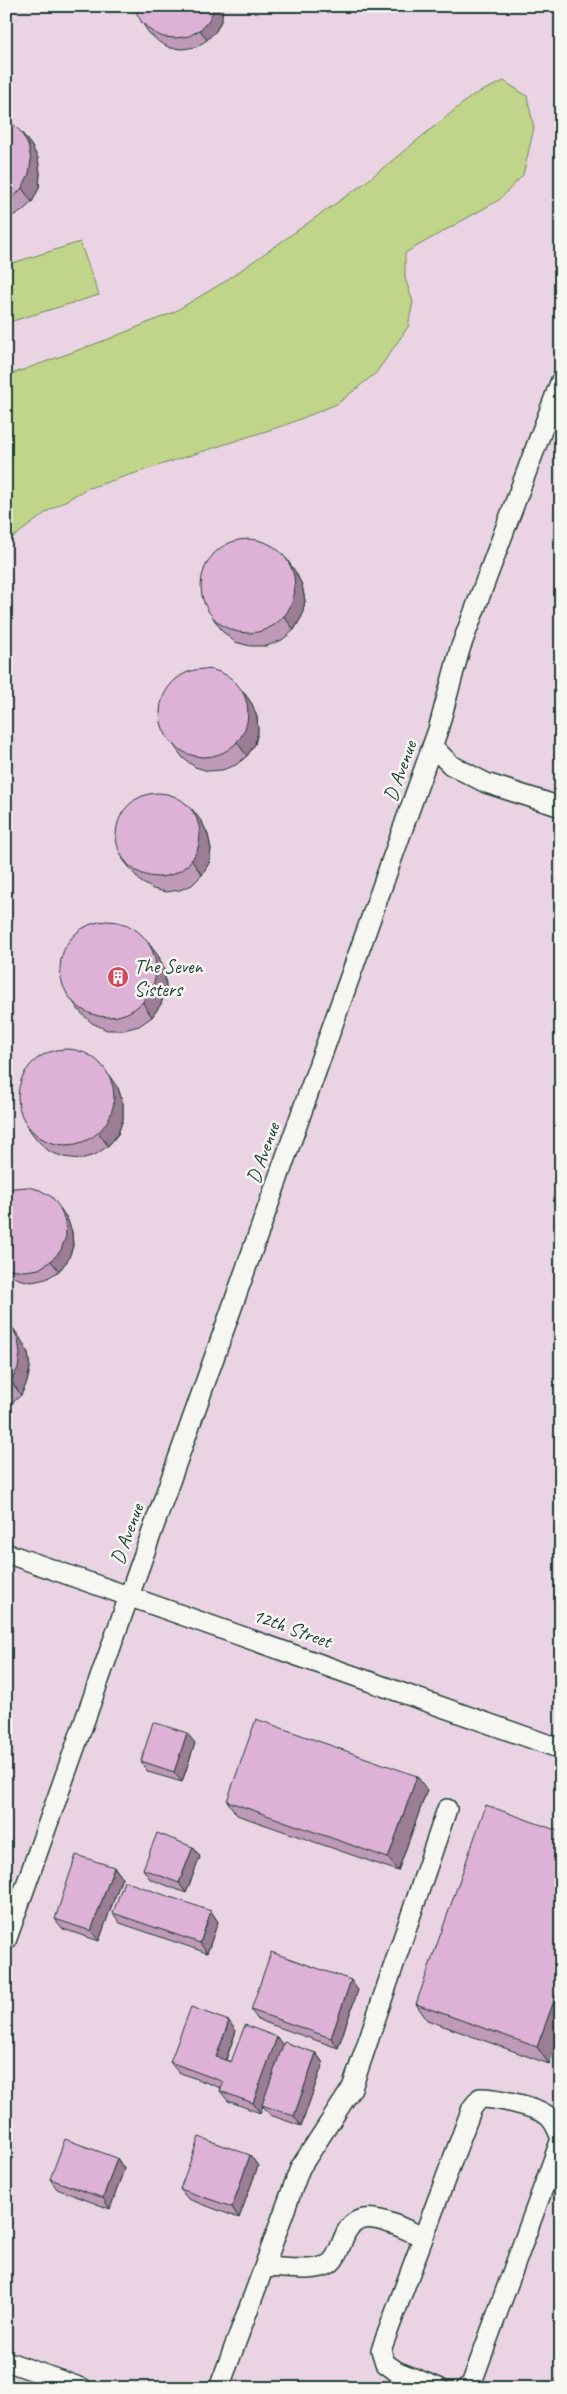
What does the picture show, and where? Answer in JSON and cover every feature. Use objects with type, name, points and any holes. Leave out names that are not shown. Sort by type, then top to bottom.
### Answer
[{"type":"lane","name":"D Avenue","points":[[6,1941],[432,746],[460,649],[561,380]]},
{"type":"lane","points":[[432,746],[451,765],[486,783],[561,807]]},
{"type":"lane","name":"12th Street","points":[[6,1552],[561,1749]]},
{"type":"lane","points":[[219,2388],[300,2168],[352,2088],[447,1809]]},
{"type":"lane","points":[[439,2388],[416,2384],[396,2371],[385,2363],[382,2350],[472,2108],[480,2098],[498,2098],[547,2115],[557,2127],[561,2139],[472,2385],[466,2388]]},
{"type":"lane","points":[[264,2267],[319,2268],[331,2263],[346,2231],[356,2220],[370,2217],[423,2237]]},
{"type":"lane","points":[[6,2361],[82,2388]]},
{"type":"shaded area","points":[[6,6],[561,6],[561,2388],[6,2388]]},
{"type":"green space","points":[[504,81],[527,96],[534,128],[523,175],[499,200],[405,253],[405,278],[413,302],[408,327],[376,373],[337,404],[288,424],[86,489],[48,511],[11,539],[6,547],[6,376],[106,340],[174,312],[224,282],[362,185],[473,95]]},
{"type":"green space","points":[[80,242],[99,295],[6,323],[6,265]]},
{"type":"building","points":[[134,6],[215,6],[209,20],[200,30],[189,36],[176,38],[163,37],[151,31],[141,21]]},
{"type":"building","points":[[6,120],[10,121],[21,132],[28,145],[31,160],[29,174],[22,188],[12,199],[6,201]]},
{"type":"building","points":[[248,539],[266,543],[281,553],[291,568],[295,586],[291,604],[281,619],[266,629],[248,633],[230,629],[215,619],[205,604],[201,586],[205,568],[215,553],[230,543]]},
{"type":"building","points":[[204,669],[221,672],[235,682],[245,696],[248,713],[245,730],[235,744],[221,754],[204,757],[187,754],[173,744],[163,730],[160,713],[163,696],[173,682],[187,672]]},
{"type":"building","points":[[150,793],[166,793],[182,800],[193,811],[200,827],[197,851],[188,865],[182,870],[166,877],[150,877],[134,870],[123,859],[116,843],[116,827],[123,811],[134,800]]},
{"type":"building","name":"The Seven Sisters","points":[[108,921],[126,925],[142,935],[152,951],[156,969],[152,987],[142,1003],[126,1013],[108,1017],[90,1013],[74,1003],[64,987],[60,969],[64,951],[74,935],[90,925]]},
{"type":"building","points":[[66,1049],[84,1053],[100,1063],[110,1079],[114,1097],[110,1115],[100,1131],[84,1141],[66,1145],[48,1141],[32,1131],[22,1115],[18,1097],[22,1079],[32,1063],[48,1053]]},
{"type":"building","points":[[28,1187],[40,1190],[52,1197],[60,1208],[65,1222],[66,1236],[61,1250],[51,1261],[39,1269],[25,1271],[6,1267],[6,1191],[14,1188]]},
{"type":"building","points":[[6,1320],[18,1339],[20,1354],[18,1368],[6,1386]]},
{"type":"building","points":[[256,1719],[417,1776],[388,1858],[227,1801]]},
{"type":"building","points":[[153,1722],[187,1733],[174,1772],[141,1761]]},
{"type":"building","points":[[486,1805],[561,1832],[561,1982],[537,2047],[416,2004]]},
{"type":"building","points":[[157,1833],[193,1847],[179,1883],[143,1869]]},
{"type":"building","points":[[76,1855],[114,1867],[91,1931],[55,1919]]},
{"type":"building","points":[[124,1881],[211,1911],[200,1943],[113,1913]]},
{"type":"building","points":[[271,1952],[351,1980],[331,2038],[251,2010]]},
{"type":"building","points":[[191,2007],[229,2021],[216,2057],[231,2062],[245,2025],[277,2037],[253,2103],[220,2091],[224,2082],[170,2062]]},
{"type":"building","points":[[284,2042],[316,2053],[294,2116],[262,2105]]},
{"type":"building","points":[[199,2137],[250,2155],[232,2207],[180,2189]]},
{"type":"building","points":[[65,2139],[117,2158],[103,2198],[50,2179]]},
{"type":"place","name":"The Seven Sisters","points":[[118,977]]}]
